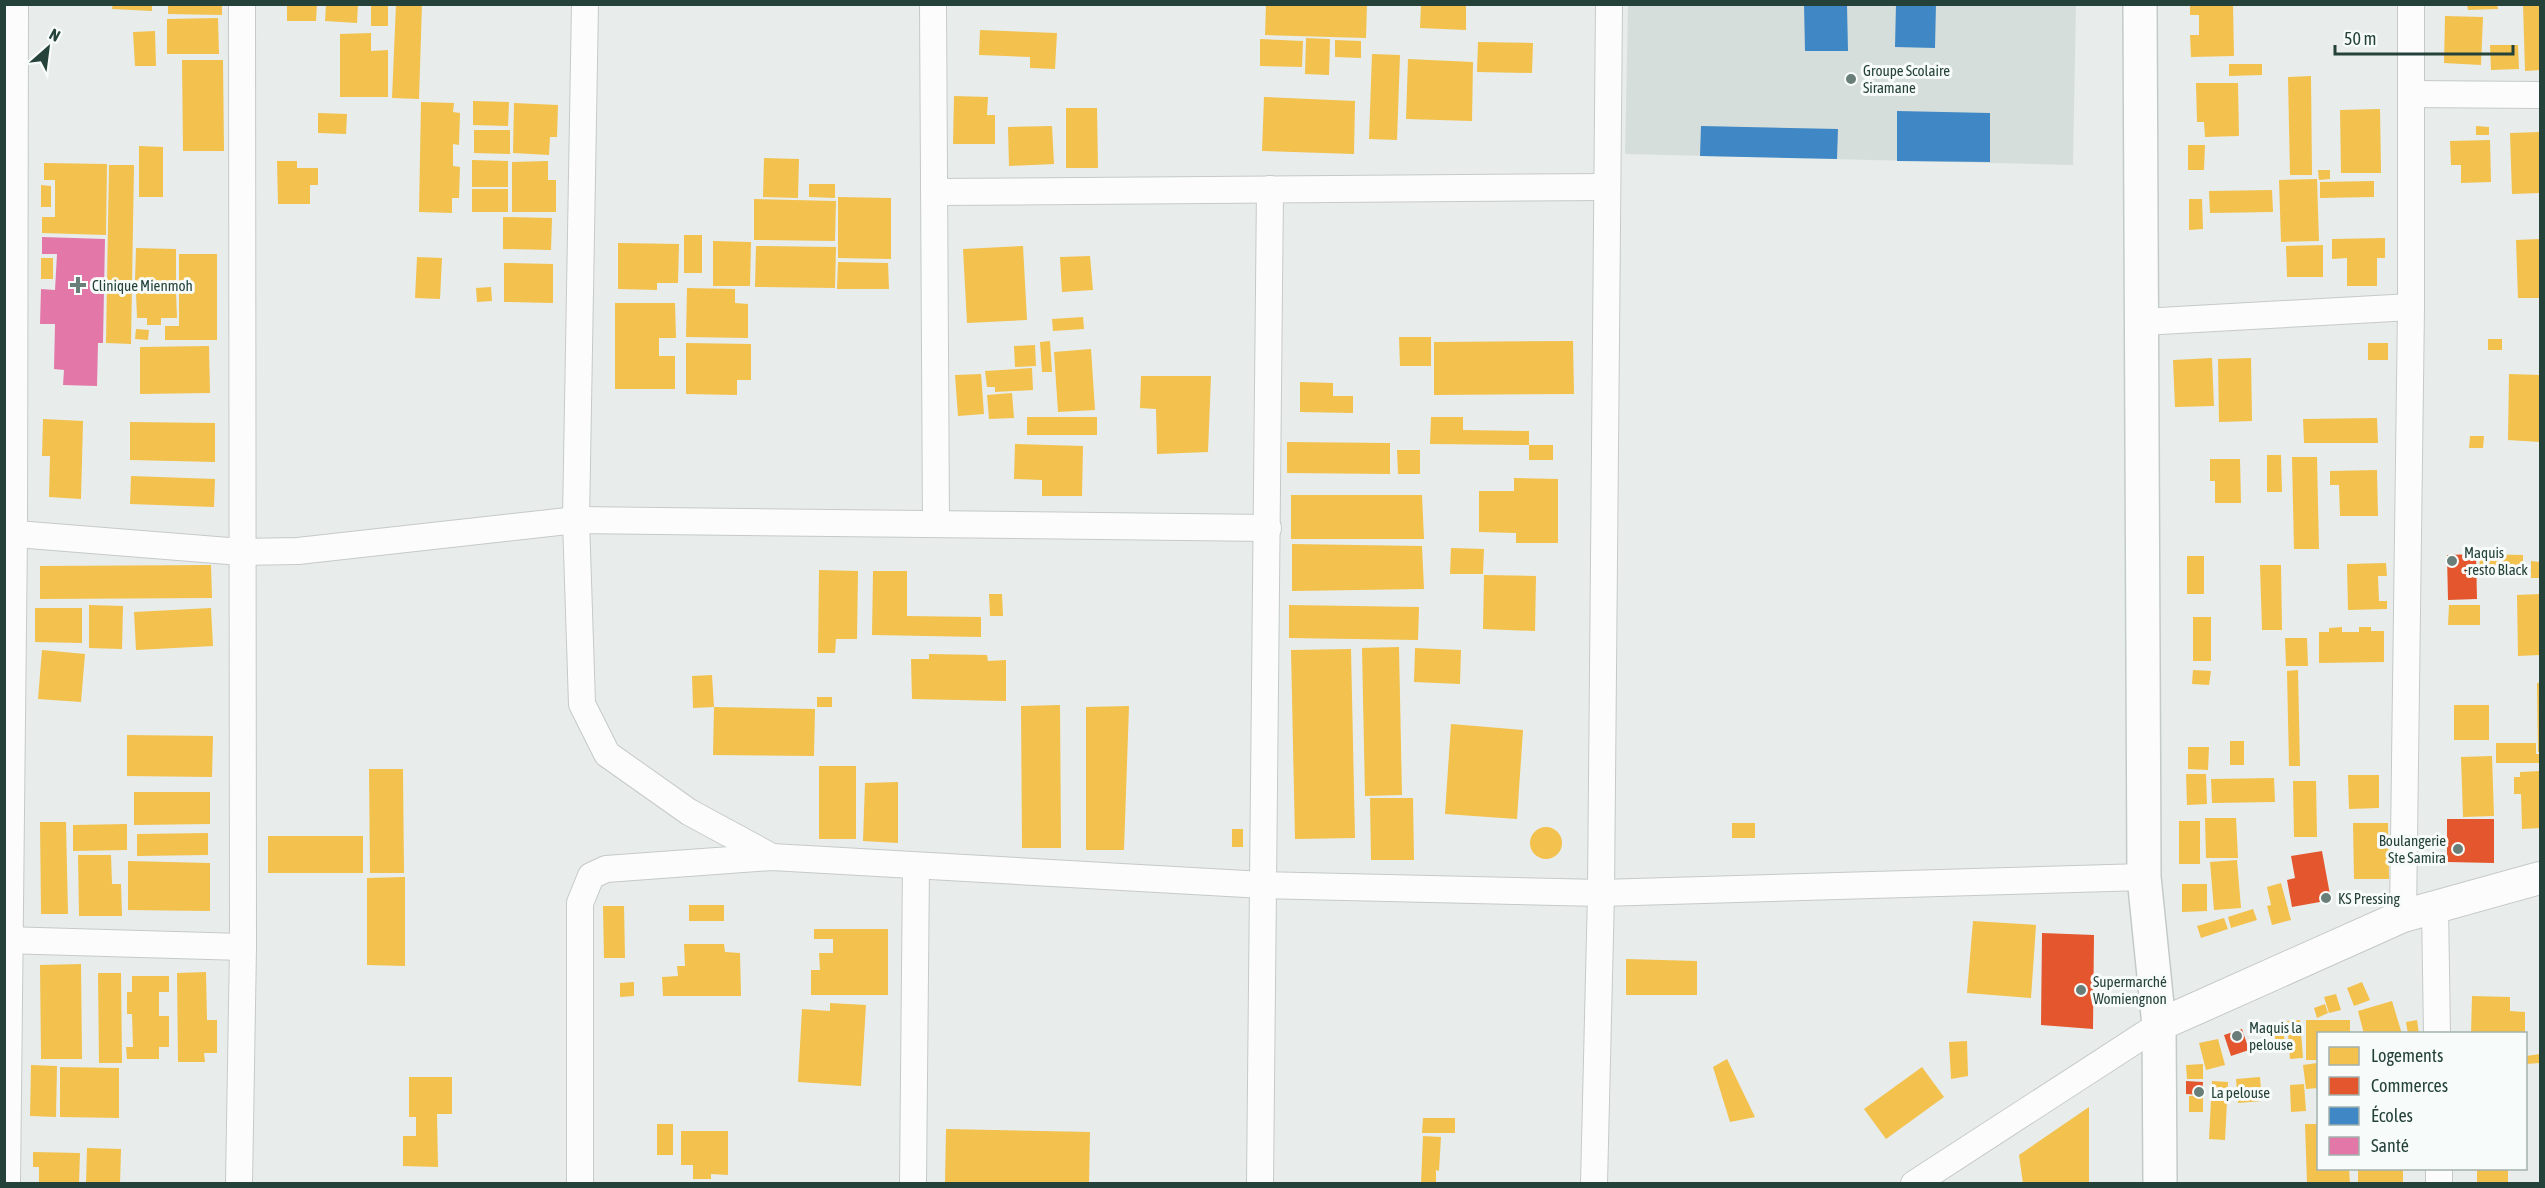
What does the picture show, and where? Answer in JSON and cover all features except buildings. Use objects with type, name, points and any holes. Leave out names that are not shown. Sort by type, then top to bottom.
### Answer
[{"type":"main road","points":[[2140,4],[2144,876],[2159,1024],[2160,1184]]},
{"type":"street","points":[[7,1184],[9,533],[15,4]]},
{"type":"street","points":[[239,1184],[243,947],[242,4]]},
{"type":"street","points":[[585,4],[576,520],[582,704],[607,754],[689,812],[772,857]]},
{"type":"street","points":[[933,4],[936,523]]},
{"type":"street","points":[[1594,1184],[1601,893],[1609,4]]},
{"type":"street","points":[[2403,916],[2411,307],[2410,4]]},
{"type":"street","points":[[2411,94],[2541,95]]},
{"type":"street","points":[[934,192],[1607,187]]},
{"type":"street","points":[[1260,1184],[1268,528],[1269,189]]},
{"type":"street","points":[[2142,322],[2411,307]]},
{"type":"street","points":[[9,533],[241,552],[298,551],[576,520],[1268,528]]},
{"type":"street","points":[[580,1184],[580,903],[591,876],[606,869],[772,857],[1263,885],[1601,893],[2144,876]]},
{"type":"street","points":[[913,1184],[916,866]]},
{"type":"street","points":[[1914,1184],[1942,1174],[2159,1024],[2403,916],[2541,878]]},
{"type":"street","points":[[2435,907],[2437,1032]]},
{"type":"street","points":[[7,940],[243,947]]},
{"type":"shaded area","name":"Groupe Scolaire Siramane","points":[[1628,5],[2076,5],[2073,165],[1625,154]]},
{"type":"place","name":"Groupe Scolaire Siramane","points":[[1851,79]]},
{"type":"place","name":"Clinique Mienmoh","points":[[78,285]]},
{"type":"place","name":"Maquis -resto Black","points":[[2452,561]]},
{"type":"place","name":"Boulangerie Ste Samira","points":[[2458,849]]},
{"type":"place","name":"KS Pressing","points":[[2326,898]]},
{"type":"place","name":"Supermarché Womiengnon","points":[[2081,990]]},
{"type":"place","name":"Maquis la pelouse","points":[[2237,1036]]},
{"type":"place","name":"La pelouse","points":[[2199,1092]]}]
